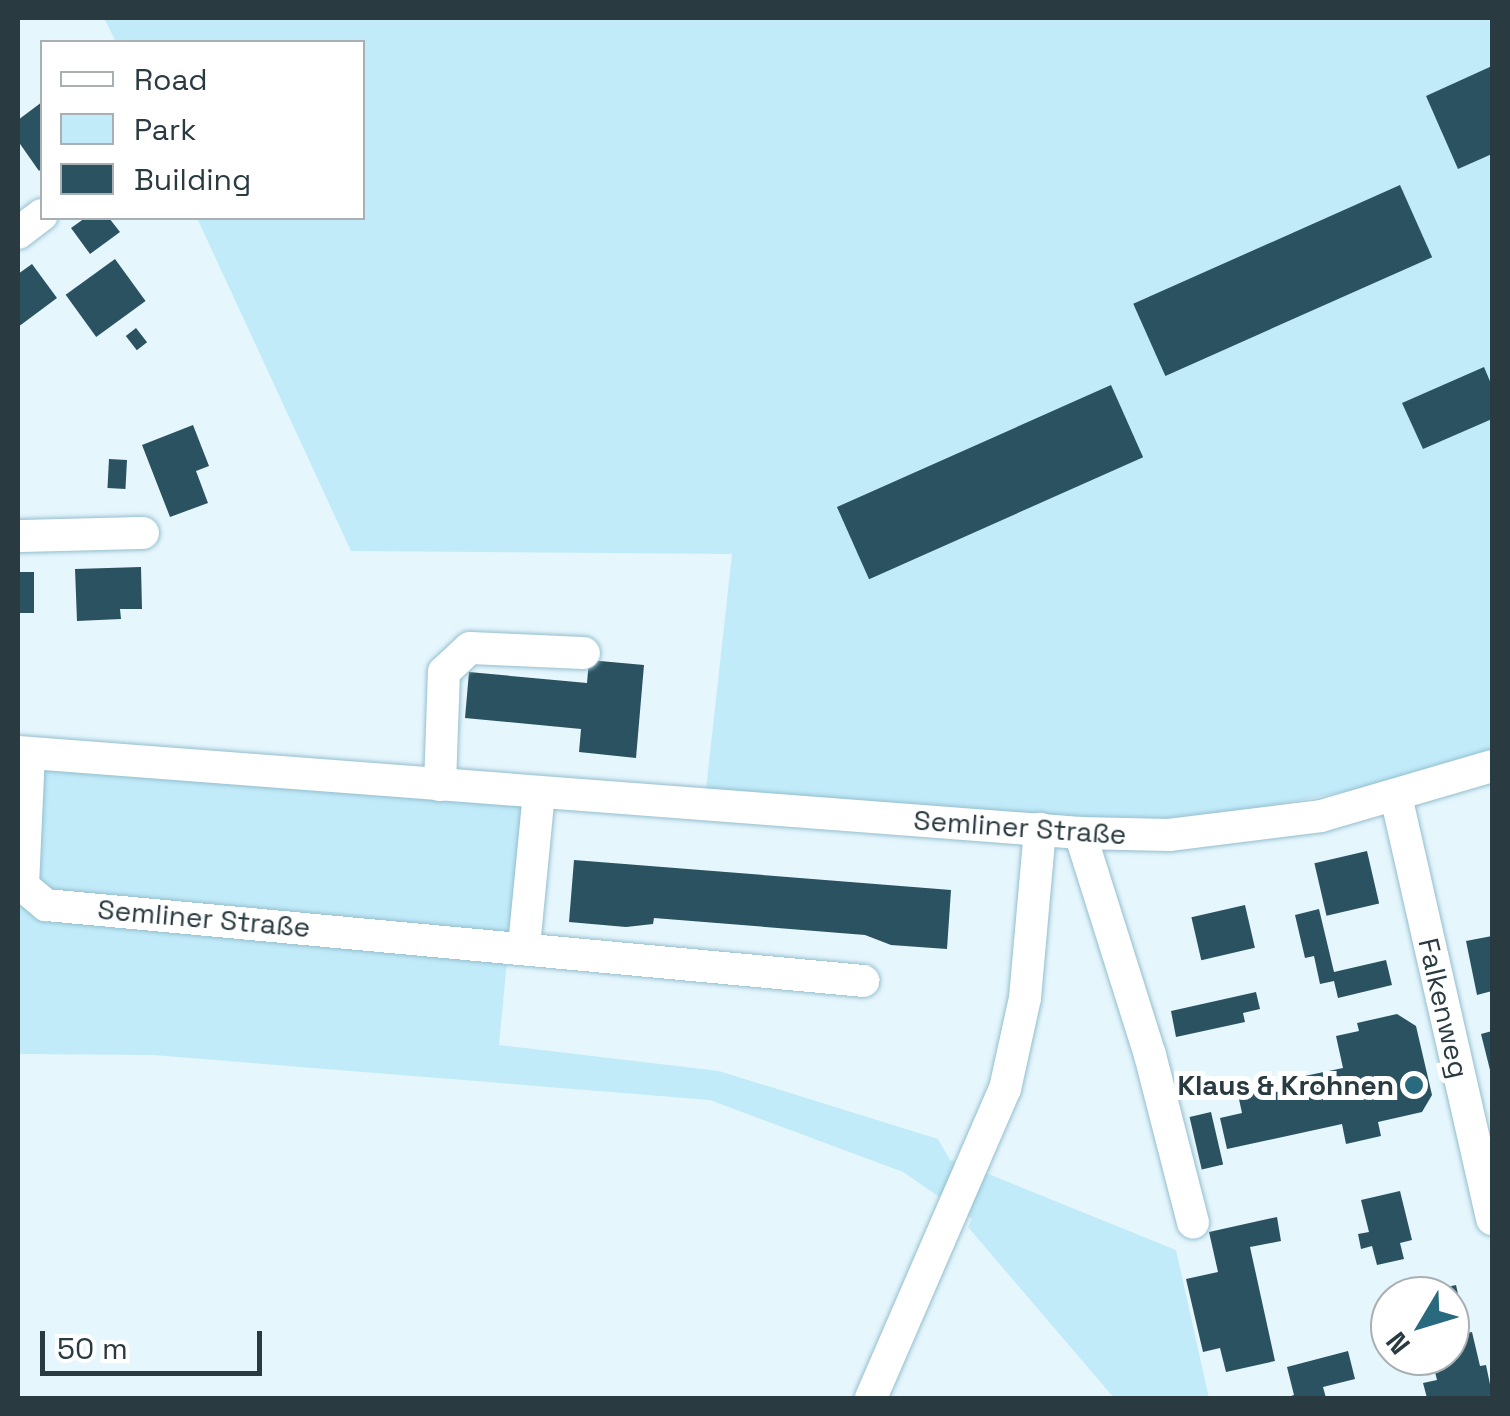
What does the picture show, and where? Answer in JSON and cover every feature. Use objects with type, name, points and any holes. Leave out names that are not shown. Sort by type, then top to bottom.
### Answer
[{"type":"street","points":[[18,233],[40,216]]},
{"type":"street","points":[[18,536],[144,532]]},
{"type":"street","points":[[440,785],[444,672],[470,648],[584,653]]},
{"type":"street","name":"Semliner Straße","points":[[863,981],[574,958],[524,946],[46,904],[23,886],[23,752],[440,785],[537,809],[1080,833],[1240,828],[1396,796],[1492,766]]},
{"type":"street","name":"Falkenweg","points":[[1396,796],[1492,1219]]},
{"type":"street","points":[[524,946],[537,809]]},
{"type":"street","points":[[870,1398],[1005,1090],[1025,998],[1040,830]]},
{"type":"street","points":[[1080,833],[1150,1055],[1193,1223]]},
{"type":"green space","points":[[104,18],[1492,18],[1492,750],[1381,785],[1238,812],[1166,818],[1025,816],[706,789],[732,554],[351,551],[198,220],[365,220],[365,40],[115,40]]},
{"type":"green space","points":[[18,766],[522,803],[499,1045],[719,1071],[938,1139],[950,1160],[967,1164],[951,1205],[903,1172],[710,1100],[153,1055],[18,1054]]},
{"type":"green space","points":[[981,1171],[1176,1250],[1209,1398],[1114,1398],[968,1227],[972,1219],[962,1212]]},
{"type":"building","points":[[1492,66],[1492,154],[1458,169],[1426,96]]},
{"type":"building","points":[[40,104],[39,171],[18,141],[18,120]]},
{"type":"building","points":[[1400,185],[1432,257],[1165,376],[1133,304]]},
{"type":"building","points":[[82,220],[111,220],[120,232],[90,254],[71,228]]},
{"type":"building","points":[[115,259],[146,301],[96,337],[66,295]]},
{"type":"building","points":[[32,264],[57,298],[18,327],[18,274]]},
{"type":"building","points":[[136,328],[147,342],[137,350],[126,336]]},
{"type":"building","points":[[1484,367],[1492,386],[1492,419],[1423,449],[1402,403]]},
{"type":"building","points":[[1111,385],[1143,457],[869,579],[837,507]]},
{"type":"building","points":[[193,425],[209,466],[196,471],[208,503],[170,517],[142,445]]},
{"type":"building","points":[[109,459],[127,460],[125,489],[107,488]]},
{"type":"building","points":[[141,567],[142,609],[120,609],[121,619],[77,621],[75,569]]},
{"type":"building","points":[[18,572],[34,572],[34,613],[18,613]]},
{"type":"building","points":[[589,660],[644,665],[636,758],[579,752],[581,729],[465,718],[469,672],[587,683]]},
{"type":"building","points":[[1367,851],[1379,904],[1327,916],[1314,863]]},
{"type":"building","points":[[574,860],[951,890],[947,949],[891,945],[865,935],[654,918],[653,924],[626,927],[569,922]]},
{"type":"building","points":[[1245,905],[1255,948],[1201,960],[1191,917]]},
{"type":"building","points":[[1319,909],[1334,972],[1386,960],[1392,985],[1338,998],[1334,981],[1320,984],[1314,956],[1305,958],[1295,915]]},
{"type":"building","points":[[1492,936],[1492,991],[1477,995],[1466,941]]},
{"type":"building","points":[[1256,992],[1260,1009],[1243,1013],[1245,1022],[1176,1037],[1171,1011]]},
{"type":"building","points":[[1397,1014],[1416,1026],[1432,1095],[1422,1112],[1378,1122],[1381,1136],[1346,1144],[1342,1124],[1227,1149],[1220,1118],[1242,1113],[1237,1090],[1343,1068],[1336,1036],[1359,1031],[1357,1023]]},
{"type":"building","points":[[1492,1031],[1492,1074],[1491,1074],[1481,1034]]},
{"type":"building","points":[[1211,1112],[1223,1165],[1202,1170],[1190,1117]]},
{"type":"building","points":[[1400,1191],[1412,1240],[1400,1243],[1404,1259],[1377,1265],[1372,1246],[1361,1249],[1358,1234],[1369,1232],[1361,1200]]},
{"type":"building","points":[[1277,1217],[1281,1241],[1250,1247],[1275,1361],[1226,1372],[1220,1348],[1203,1352],[1186,1279],[1218,1272],[1209,1232]]},
{"type":"building","points":[[1472,1332],[1480,1366],[1486,1365],[1492,1394],[1487,1398],[1427,1398],[1423,1383],[1437,1380],[1436,1376],[1470,1376]]},
{"type":"building","points":[[1348,1351],[1355,1379],[1323,1387],[1326,1398],[1285,1398],[1294,1395],[1287,1367]]},
{"type":"place","name":"Klaus & Krohnen","points":[[1414,1085]]}]
